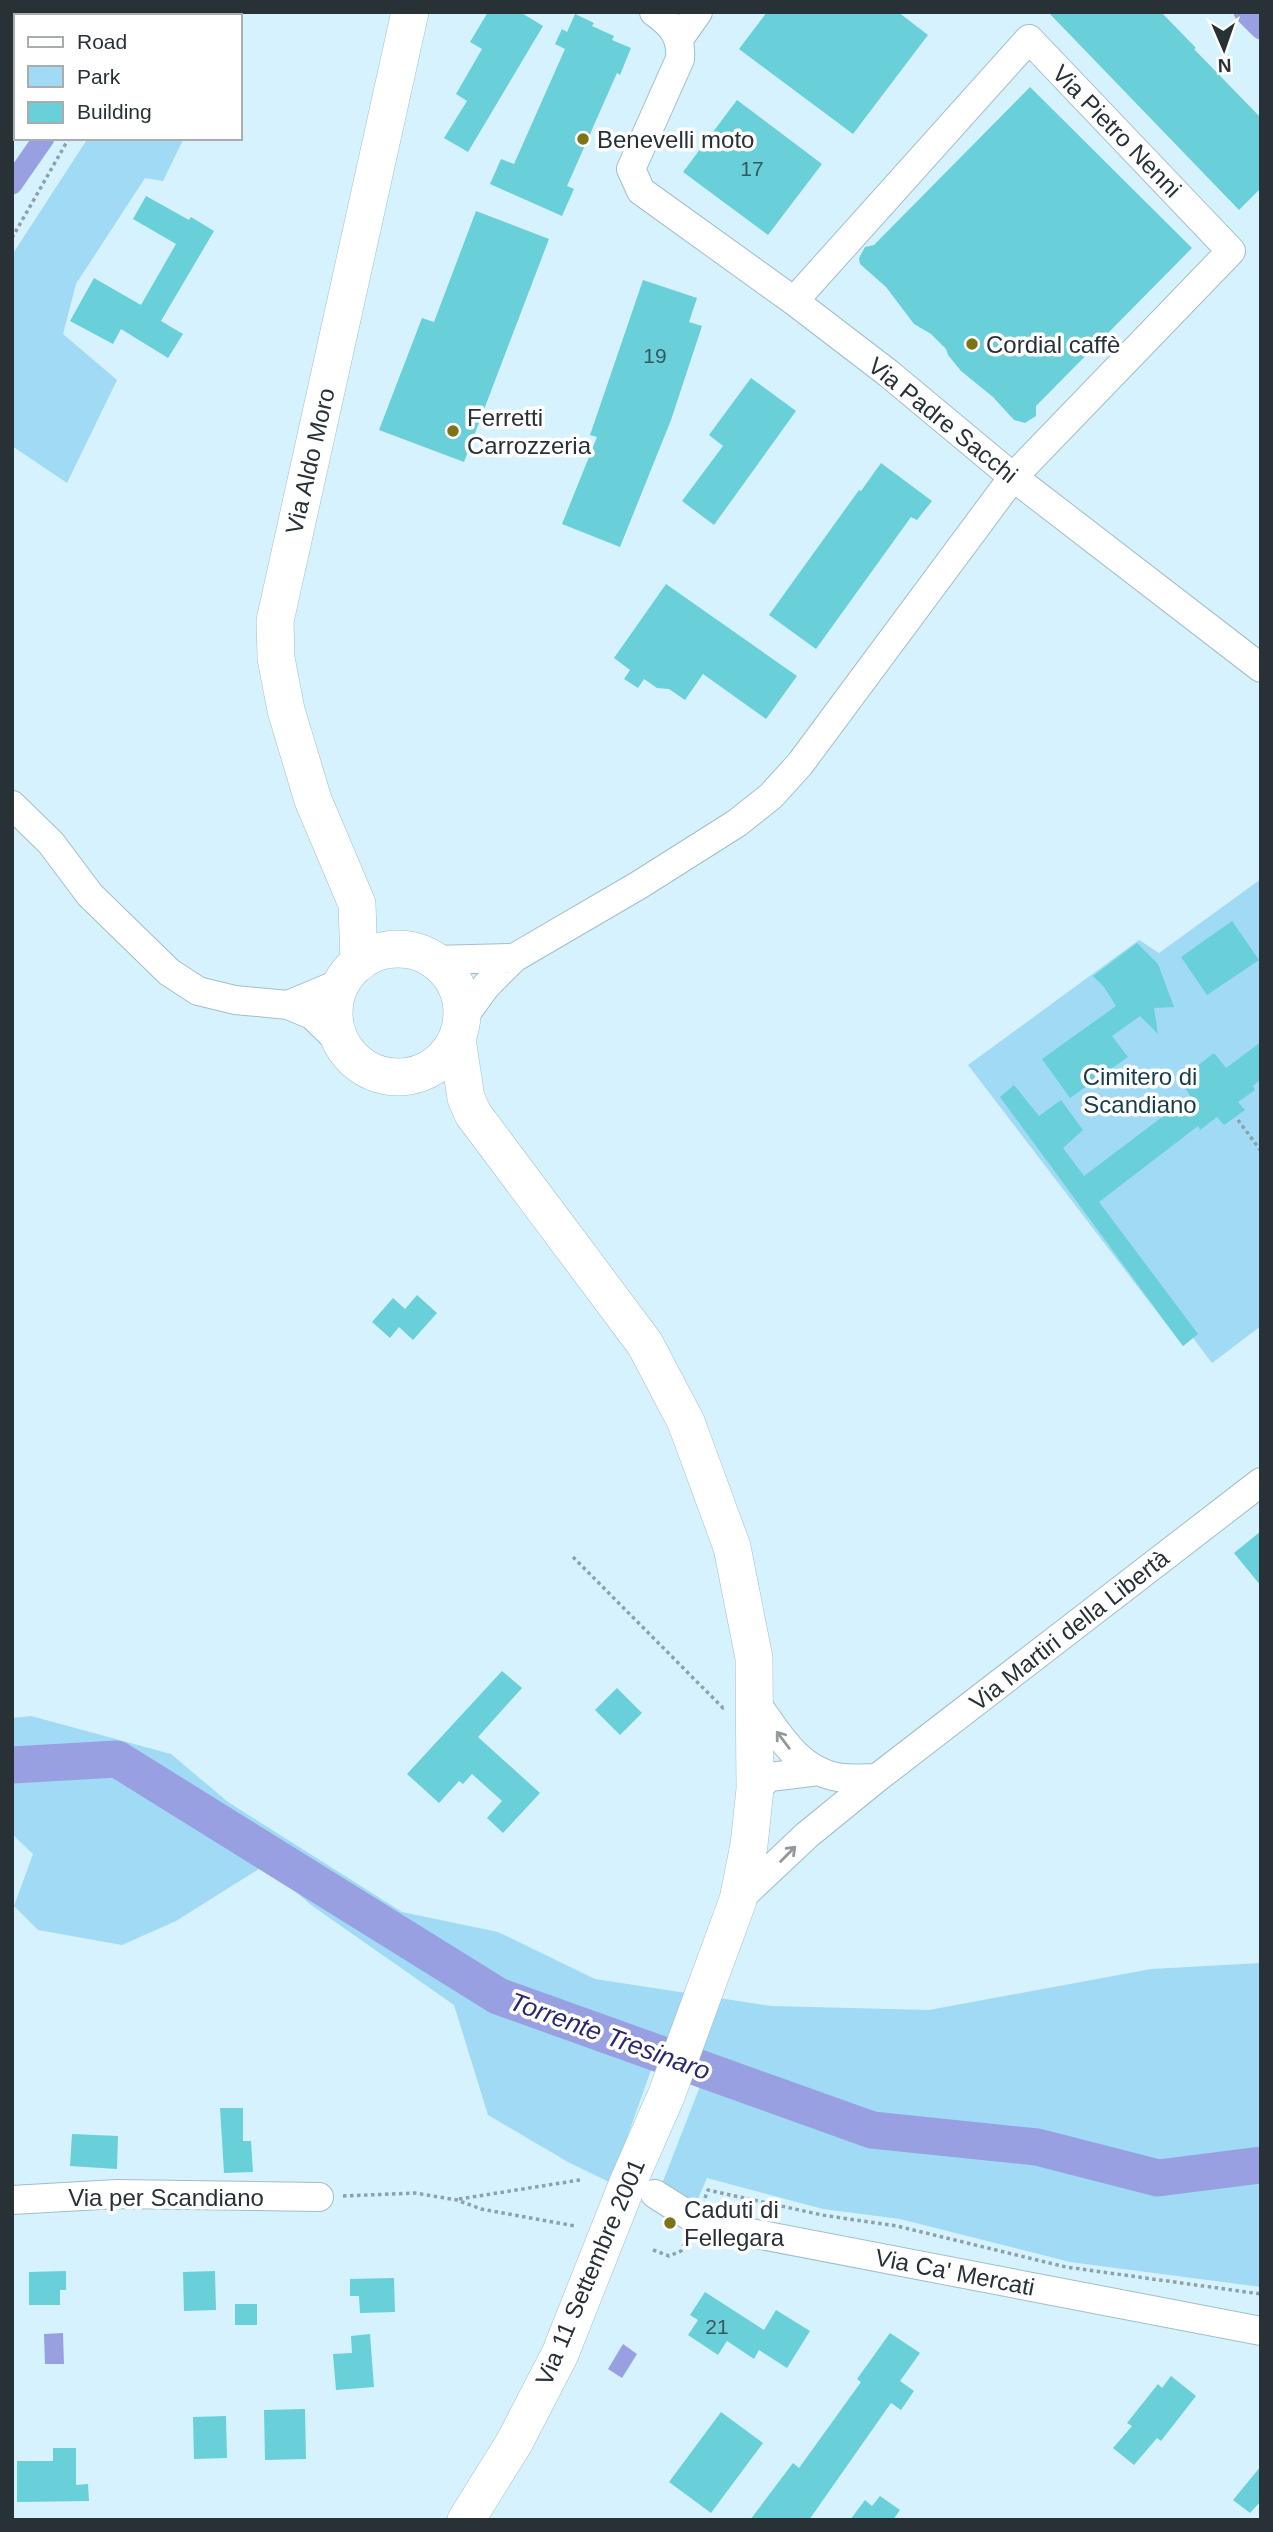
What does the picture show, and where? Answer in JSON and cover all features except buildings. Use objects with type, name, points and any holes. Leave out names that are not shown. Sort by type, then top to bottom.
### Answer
[{"type":"main road","name":"Via Aldo Moro","points":[[410,12],[275,621],[276,658],[286,710],[313,800],[357,904],[385,930],[425,956]]},
{"type":"main road","name":"Via Aldo Moro","points":[[351,972],[357,904]]},
{"type":"main road","points":[[459,1029],[451,1049],[434,1066],[412,1076],[379,1074],[352,1057],[342,1044],[334,1013],[337,996],[351,972],[369,956],[393,950],[425,956],[446,971],[456,986],[461,1002],[459,1029],[466,1098],[473,1114]]},
{"type":"main road","points":[[412,1076],[473,1114]]},
{"type":"main road","name":"Via 11 Settembre 2001","points":[[466,2520],[514,2443],[641,2190],[666,2096],[738,1900],[749,1845],[755,1789],[754,1658],[732,1547],[686,1422],[645,1343],[473,1114]]},
{"type":"street","points":[[654,12],[670,23],[679,39],[698,12]]},
{"type":"street","name":"Via Padre Sacchi","points":[[679,39],[680,59],[631,169],[641,191],[794,301],[902,384],[1013,477],[1261,668]]},
{"type":"street","name":"Via Pietro Nenni","points":[[794,301],[1030,39],[1231,251],[1013,477]]},
{"type":"street","points":[[459,1029],[493,978],[514,958],[639,885],[737,823],[771,796],[800,764],[1013,477]]},
{"type":"street","points":[[12,805],[51,843],[90,895],[169,972],[198,991],[235,1000],[288,1004],[312,1015],[342,1044]]},
{"type":"street","points":[[425,956],[514,958]]},
{"type":"street","points":[[288,1004],[351,972]]},
{"type":"street","name":"Via Martiri della Libertà","points":[[738,1900],[807,1835],[877,1778],[1261,1482]]},
{"type":"street","points":[[755,1701],[796,1756],[820,1772]]},
{"type":"street","points":[[755,1789],[770,1777],[796,1772],[820,1772],[842,1778],[877,1778]]},
{"type":"street","name":"Via Ca' Mercati","points":[[641,2190],[696,2220],[725,2228],[1261,2331]]},
{"type":"street","name":"Via per Scandiano","points":[[12,2200],[117,2194],[319,2197]]},
{"type":"path","points":[[12,238],[68,140]]},
{"type":"path","points":[[1238,1120],[1261,1151]]},
{"type":"path","points":[[573,1557],[723,1708],[755,1701]]},
{"type":"path","points":[[457,2200],[580,2180]]},
{"type":"path","points":[[319,2197],[415,2193],[457,2200],[481,2209],[575,2226]]},
{"type":"green space","points":[[87,140],[183,140],[163,181],[145,178],[76,284],[63,334],[117,380],[67,483],[12,446],[12,255]]},
{"type":"green space","name":"Cimitero di Scandiano","points":[[1261,879],[1261,1326],[1212,1363],[1193,1338],[1183,1346],[968,1065],[1139,940],[1159,953]]},
{"type":"green space","points":[[31,1716],[171,1754],[228,1802],[402,1912],[498,1932],[595,1979],[771,2006],[929,2010],[1151,1969],[1261,1963],[1261,2287],[1070,2262],[900,2219],[823,2209],[707,2178],[694,2208],[660,2189],[706,2071],[657,2053],[611,2183],[568,2162],[488,2115],[454,2005],[311,1905],[265,1865],[176,1921],[122,1945],[38,1930],[14,1906],[33,1854],[12,1834],[12,1718]]},
{"type":"shaded area","points":[[63,2333],[64,2364],[45,2364],[44,2334]]},
{"type":"shaded area","points":[[623,2344],[637,2354],[622,2378],[608,2369]]},
{"type":"waterway","points":[[1244,12],[1261,29]]},
{"type":"waterway","points":[[12,184],[43,140]]},
{"type":"waterway","name":"Torrente Tresinaro","points":[[12,1765],[117,1759],[498,1996],[872,2130],[1037,2147],[1158,2178],[1261,2165]]},
{"type":"place","name":"Benevelli moto","points":[[583,139]]},
{"type":"place","name":"Cordial caffè","points":[[972,344]]},
{"type":"place","name":"Ferretti Carrozzeria","points":[[453,431]]},
{"type":"place","name":"Caduti di Fellegara","points":[[670,2223]]}]
